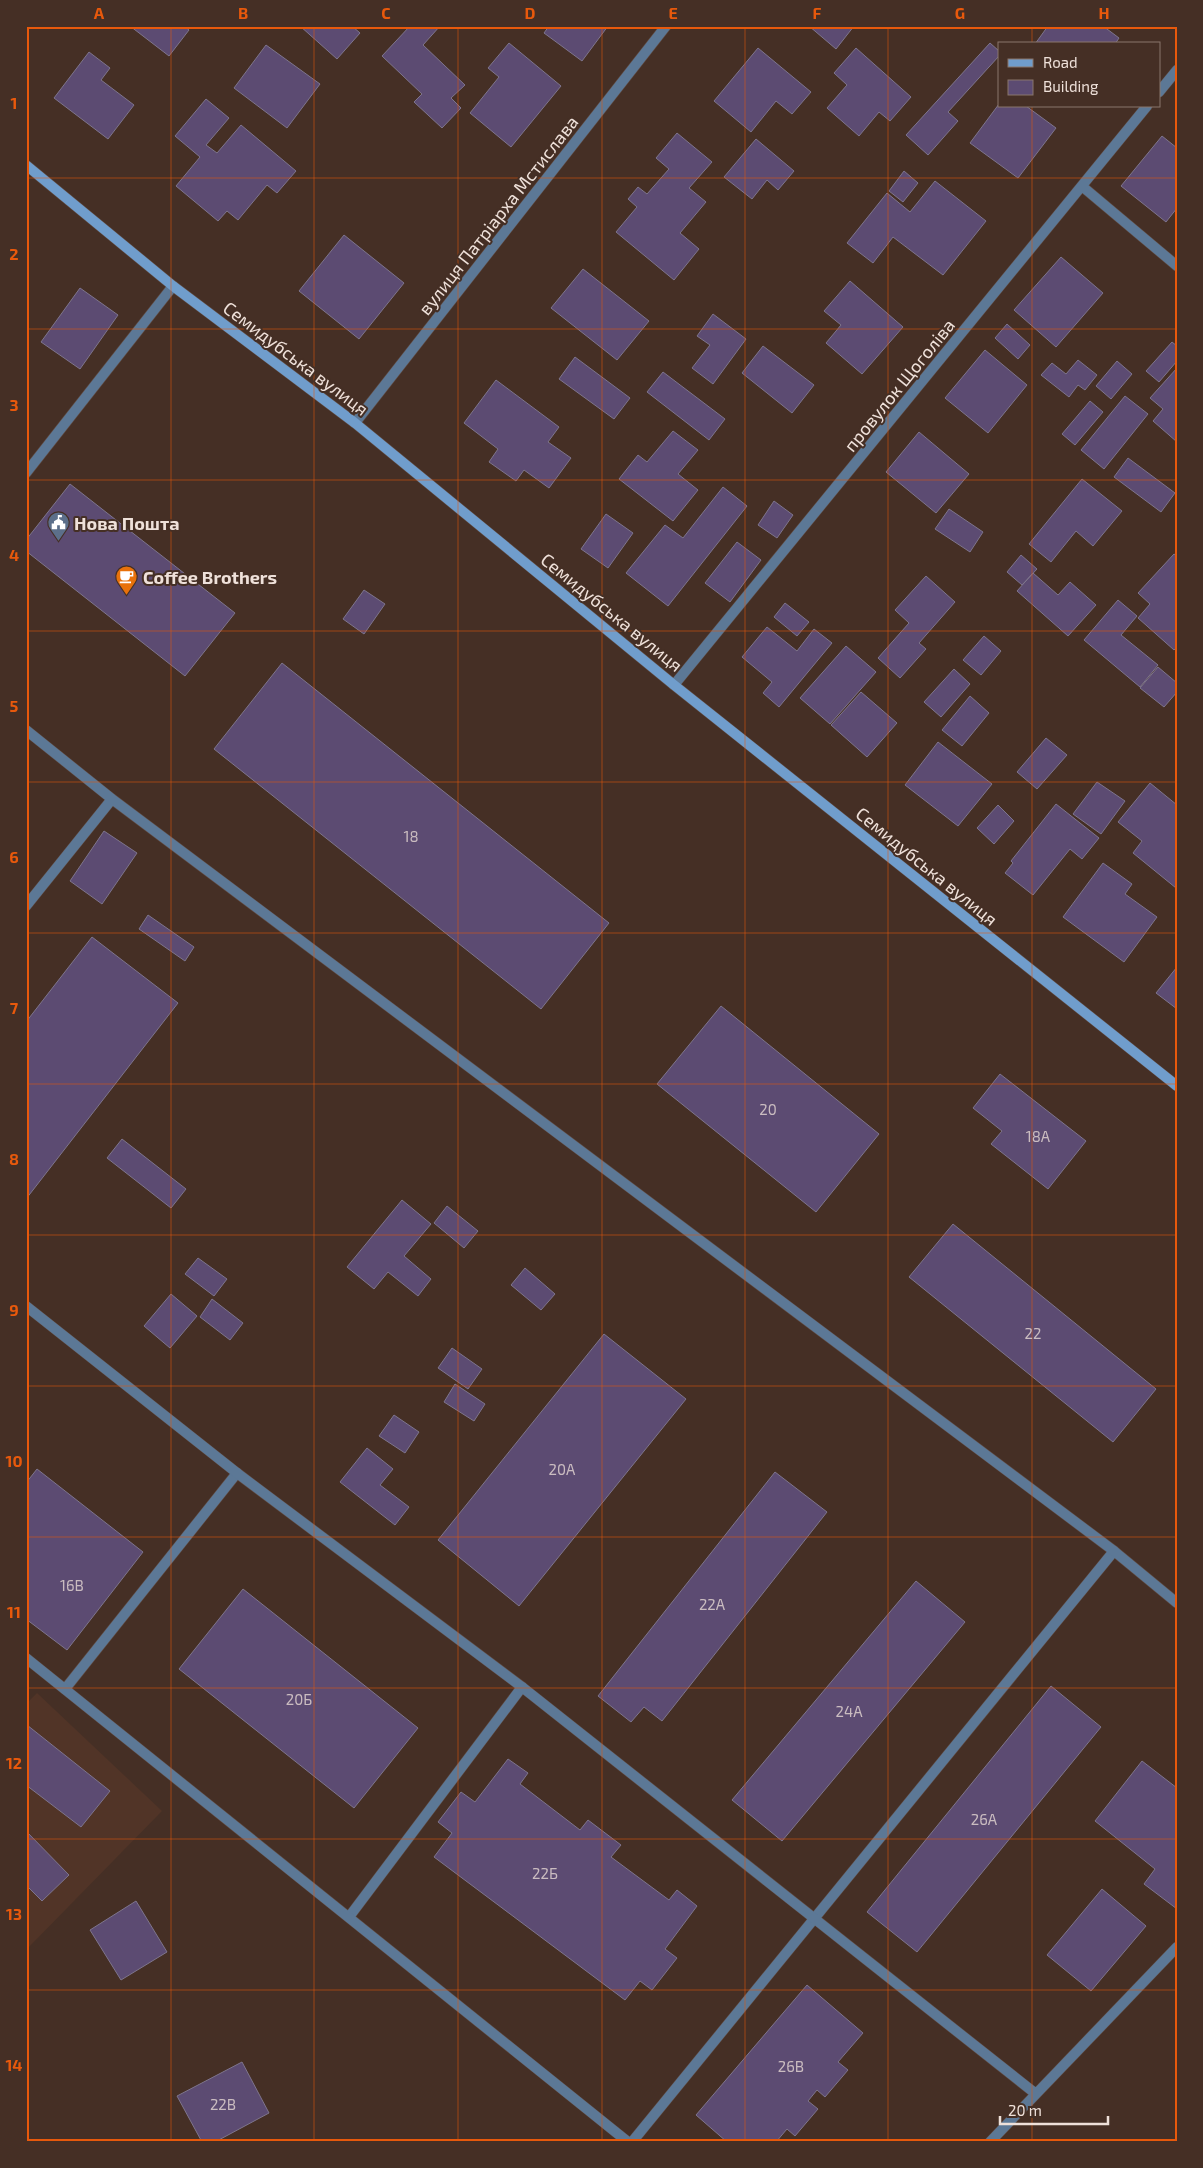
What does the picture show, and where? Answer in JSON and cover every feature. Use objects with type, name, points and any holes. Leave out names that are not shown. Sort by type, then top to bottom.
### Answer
[{"type":"street","name":"вулиця Патріарха Мстислава","points":[[355,423],[666,26]]},
{"type":"street","points":[[1160,91],[1177,70]]},
{"type":"street","name":"провулок Щоголіва","points":[[674,684],[1146,108]]},
{"type":"street","name":"Семидубська вулиця","points":[[26,165],[173,286],[355,423],[674,684],[1177,1086]]},
{"type":"street","points":[[1083,187],[1177,266]]},
{"type":"street","points":[[26,473],[173,286]]},
{"type":"street","points":[[26,730],[112,799],[1114,1551],[1177,1603]]},
{"type":"street","points":[[26,906],[112,799]]},
{"type":"street","points":[[26,1306],[237,1473],[522,1686],[1036,2094]]},
{"type":"street","points":[[65,1689],[237,1473]]},
{"type":"street","points":[[26,1658],[630,2142],[1114,1551]]},
{"type":"street","points":[[349,1917],[522,1686]]},
{"type":"street","points":[[990,2142],[1177,1947]]},
{"type":"shaded area","points":[[37,1693],[162,1811],[26,1950],[26,1704]]},
{"type":"building","points":[[130,26],[184,26],[189,30],[169,56]]},
{"type":"building","points":[[300,26],[352,26],[360,33],[337,59]]},
{"type":"building","points":[[410,26],[440,26],[423,45],[465,85],[451,98],[461,108],[442,128],[414,102],[422,94],[382,56]]},
{"type":"building","points":[[549,26],[608,26],[582,61],[544,33]]},
{"type":"building","points":[[809,26],[854,26],[836,49]]},
{"type":"building","points":[[1048,26],[1103,26],[1119,38],[1116,42],[1036,42]]},
{"type":"building","points":[[509,43],[561,86],[511,147],[470,113],[499,77],[488,68]]},
{"type":"building","points":[[990,43],[998,50],[998,57],[948,112],[958,121],[928,155],[906,135]]},
{"type":"building","points":[[266,45],[320,84],[287,128],[234,88]]},
{"type":"building","points":[[758,48],[811,92],[792,114],[776,101],[751,132],[714,101]]},
{"type":"building","points":[[856,48],[911,97],[890,121],[879,112],[859,136],[827,108],[847,85],[834,73]]},
{"type":"building","points":[[89,52],[110,68],[101,80],[134,105],[108,139],[54,98]]},
{"type":"building","points":[[206,99],[229,118],[206,145],[217,153],[241,125],[296,171],[277,193],[267,185],[238,220],[227,211],[218,221],[176,186],[200,157],[175,136]]},
{"type":"building","points":[[998,105],[998,108],[1029,108],[1056,128],[1018,178],[970,143]]},
{"type":"building","points":[[677,133],[712,162],[689,188],[706,202],[680,233],[699,249],[674,280],[616,232],[637,207],[628,199],[638,187],[647,194],[669,169],[656,158]]},
{"type":"building","points":[[1162,136],[1177,148],[1177,208],[1166,222],[1121,186]]},
{"type":"building","points":[[756,139],[794,171],[778,190],[767,180],[752,199],[724,177]]},
{"type":"building","points":[[904,171],[918,183],[903,202],[889,191]]},
{"type":"building","points":[[935,181],[986,221],[943,275],[893,237],[873,263],[847,243],[887,193],[910,212]]},
{"type":"building","points":[[344,235],[404,283],[359,339],[299,291]]},
{"type":"building","points":[[1061,257],[1103,293],[1056,347],[1014,310]]},
{"type":"building","points":[[583,269],[649,321],[617,360],[551,308]]},
{"type":"building","points":[[850,281],[903,327],[862,374],[826,343],[841,325],[824,311]]},
{"type":"building","points":[[80,288],[118,315],[80,369],[41,342]]},
{"type":"building","points":[[713,314],[746,339],[713,384],[692,368],[710,345],[697,336]]},
{"type":"building","points":[[1007,324],[1030,345],[1018,359],[995,338]]},
{"type":"building","points":[[1172,342],[1177,346],[1177,361],[1159,382],[1146,371]]},
{"type":"building","points":[[763,346],[814,385],[792,413],[742,373]]},
{"type":"building","points":[[985,350],[1027,385],[988,433],[945,398]]},
{"type":"building","points":[[575,357],[630,398],[614,419],[559,379]]},
{"type":"building","points":[[1078,360],[1097,375],[1085,390],[1078,385],[1069,397],[1041,375],[1052,363],[1066,374]]},
{"type":"building","points":[[1117,361],[1132,374],[1111,399],[1096,386]]},
{"type":"building","points":[[1177,368],[1177,442],[1153,421],[1163,409],[1150,398]]},
{"type":"building","points":[[663,372],[725,419],[709,440],[647,392]]},
{"type":"building","points":[[496,380],[559,427],[548,442],[571,458],[549,488],[524,470],[516,481],[489,462],[498,449],[464,423]]},
{"type":"building","points":[[1125,396],[1148,414],[1104,469],[1081,450]]},
{"type":"building","points":[[1090,401],[1103,412],[1075,445],[1062,434]]},
{"type":"building","points":[[673,431],[698,450],[678,474],[698,490],[673,521],[619,479],[638,455],[647,462]]},
{"type":"building","points":[[919,432],[969,474],[936,513],[886,472]]},
{"type":"building","points":[[1128,458],[1175,493],[1161,512],[1114,477]]},
{"type":"building","points":[[1082,479],[1122,511],[1093,546],[1076,531],[1051,562],[1029,544]]},
{"type":"building","points":[[70,484],[235,613],[185,676],[26,551],[26,540]]},
{"type":"building","points":[[723,487],[747,506],[668,606],[626,573],[665,525],[683,538]]},
{"type":"building","points":[[774,501],[793,515],[777,538],[758,525]]},
{"type":"building","points":[[949,509],[983,532],[970,552],[935,529]]},
{"type":"building","points":[[606,514],[633,533],[608,568],[581,549]]},
{"type":"building","points":[[737,542],[761,560],[730,602],[705,583]]},
{"type":"building","points":[[1174,554],[1177,556],[1177,647],[1174,650],[1138,618],[1150,604],[1138,593]]},
{"type":"building","points":[[1021,555],[1037,569],[1022,585],[1007,572]]},
{"type":"building","points":[[1033,573],[1058,595],[1070,582],[1096,605],[1068,636],[1017,591]]},
{"type":"building","points":[[926,576],[955,602],[919,643],[926,649],[900,678],[878,658],[909,623],[895,610]]},
{"type":"building","points":[[364,590],[385,604],[364,634],[343,619]]},
{"type":"building","points":[[1118,600],[1137,616],[1121,635],[1158,665],[1140,687],[1084,640]]},
{"type":"building","points":[[785,603],[809,622],[797,636],[774,617]]},
{"type":"building","points":[[767,627],[797,651],[814,629],[832,643],[779,707],[763,693],[772,682],[742,657]]},
{"type":"building","points":[[984,636],[1001,651],[981,675],[963,660]]},
{"type":"building","points":[[846,646],[876,672],[830,724],[800,698]]},
{"type":"building","points":[[282,663],[609,923],[541,1009],[214,749]]},
{"type":"building","points":[[1158,667],[1177,683],[1177,692],[1164,707],[1140,688]]},
{"type":"building","points":[[954,669],[970,684],[941,717],[924,702]]},
{"type":"building","points":[[861,692],[897,723],[867,757],[831,725]]},
{"type":"building","points":[[970,696],[989,713],[962,746],[942,730]]},
{"type":"building","points":[[1046,738],[1067,755],[1037,789],[1017,772]]},
{"type":"building","points":[[938,742],[992,784],[958,826],[905,785]]},
{"type":"building","points":[[1097,782],[1125,801],[1101,834],[1073,814]]},
{"type":"building","points":[[1150,783],[1177,805],[1176,888],[1133,853],[1142,841],[1118,822]]},
{"type":"building","points":[[1056,804],[1099,838],[1082,859],[1070,849],[1033,895],[1005,873],[1013,863],[1011,861]]},
{"type":"building","points":[[998,805],[1014,821],[994,844],[977,828]]},
{"type":"building","points":[[104,831],[137,853],[102,904],[70,881]]},
{"type":"building","points":[[1103,863],[1132,884],[1125,894],[1157,917],[1124,962],[1063,917]]},
{"type":"building","points":[[148,915],[194,947],[185,961],[139,929]]},
{"type":"building","points":[[92,937],[178,1003],[26,1199],[26,1022]]},
{"type":"building","points":[[1177,967],[1177,1009],[1156,993]]},
{"type":"building","points":[[721,1006],[879,1134],[816,1212],[657,1084]]},
{"type":"building","points":[[1000,1074],[1086,1141],[1048,1189],[991,1144],[1002,1131],[973,1108]]},
{"type":"building","points":[[122,1139],[186,1189],[171,1208],[107,1158]]},
{"type":"building","points":[[402,1200],[431,1224],[404,1256],[431,1279],[418,1296],[388,1272],[374,1289],[347,1267]]},
{"type":"building","points":[[447,1206],[478,1231],[464,1248],[434,1223]]},
{"type":"building","points":[[953,1224],[1156,1389],[1113,1442],[909,1277]]},
{"type":"building","points":[[198,1258],[227,1279],[214,1296],[185,1274]]},
{"type":"building","points":[[525,1268],[555,1294],[541,1310],[511,1285]]},
{"type":"building","points":[[171,1294],[197,1316],[170,1348],[144,1326]]},
{"type":"building","points":[[212,1299],[243,1323],[230,1340],[200,1317]]},
{"type":"building","points":[[604,1334],[686,1399],[519,1606],[438,1540]]},
{"type":"building","points":[[452,1348],[482,1369],[468,1389],[438,1368]]},
{"type":"building","points":[[455,1384],[485,1404],[474,1421],[444,1402]]},
{"type":"building","points":[[394,1415],[419,1432],[405,1453],[379,1436]]},
{"type":"building","points":[[367,1448],[393,1469],[380,1485],[409,1507],[395,1525],[340,1482]]},
{"type":"building","points":[[37,1469],[143,1552],[67,1650],[26,1619],[26,1483]]},
{"type":"building","points":[[775,1472],[827,1512],[662,1721],[644,1707],[631,1722],[598,1696]]},
{"type":"building","points":[[916,1581],[965,1622],[782,1841],[732,1800]]},
{"type":"building","points":[[243,1589],[418,1728],[354,1808],[179,1669]]},
{"type":"building","points":[[1051,1686],[1101,1727],[917,1952],[867,1912]]},
{"type":"building","points":[[27,1725],[110,1791],[81,1827],[26,1785]]},
{"type":"building","points":[[508,1759],[528,1773],[520,1784],[580,1830],[588,1820],[621,1845],[611,1857],[669,1900],[677,1890],[697,1906],[665,1949],[677,1958],[652,1990],[640,1981],[625,2000],[434,1857],[452,1833],[438,1822],[461,1792],[475,1802]]},
{"type":"building","points":[[1142,1761],[1177,1788],[1177,1909],[1144,1884],[1155,1869],[1095,1821]]},
{"type":"building","points":[[26,1831],[69,1875],[42,1901],[26,1885]]},
{"type":"building","points":[[1102,1889],[1146,1926],[1091,1991],[1047,1955]]},
{"type":"building","points":[[136,1901],[167,1952],[121,1980],[90,1930]]},
{"type":"building","points":[[807,1985],[863,2033],[838,2062],[848,2070],[825,2097],[817,2090],[808,2101],[818,2109],[795,2136],[787,2129],[776,2142],[727,2142],[696,2115]]},
{"type":"building","points":[[242,2062],[269,2113],[215,2142],[202,2142],[177,2096]]},
{"type":"place","name":"Нова Пошта","points":[[58,542]]},
{"type":"place","name":"Coffee Brothers","points":[[127,596]]}]
